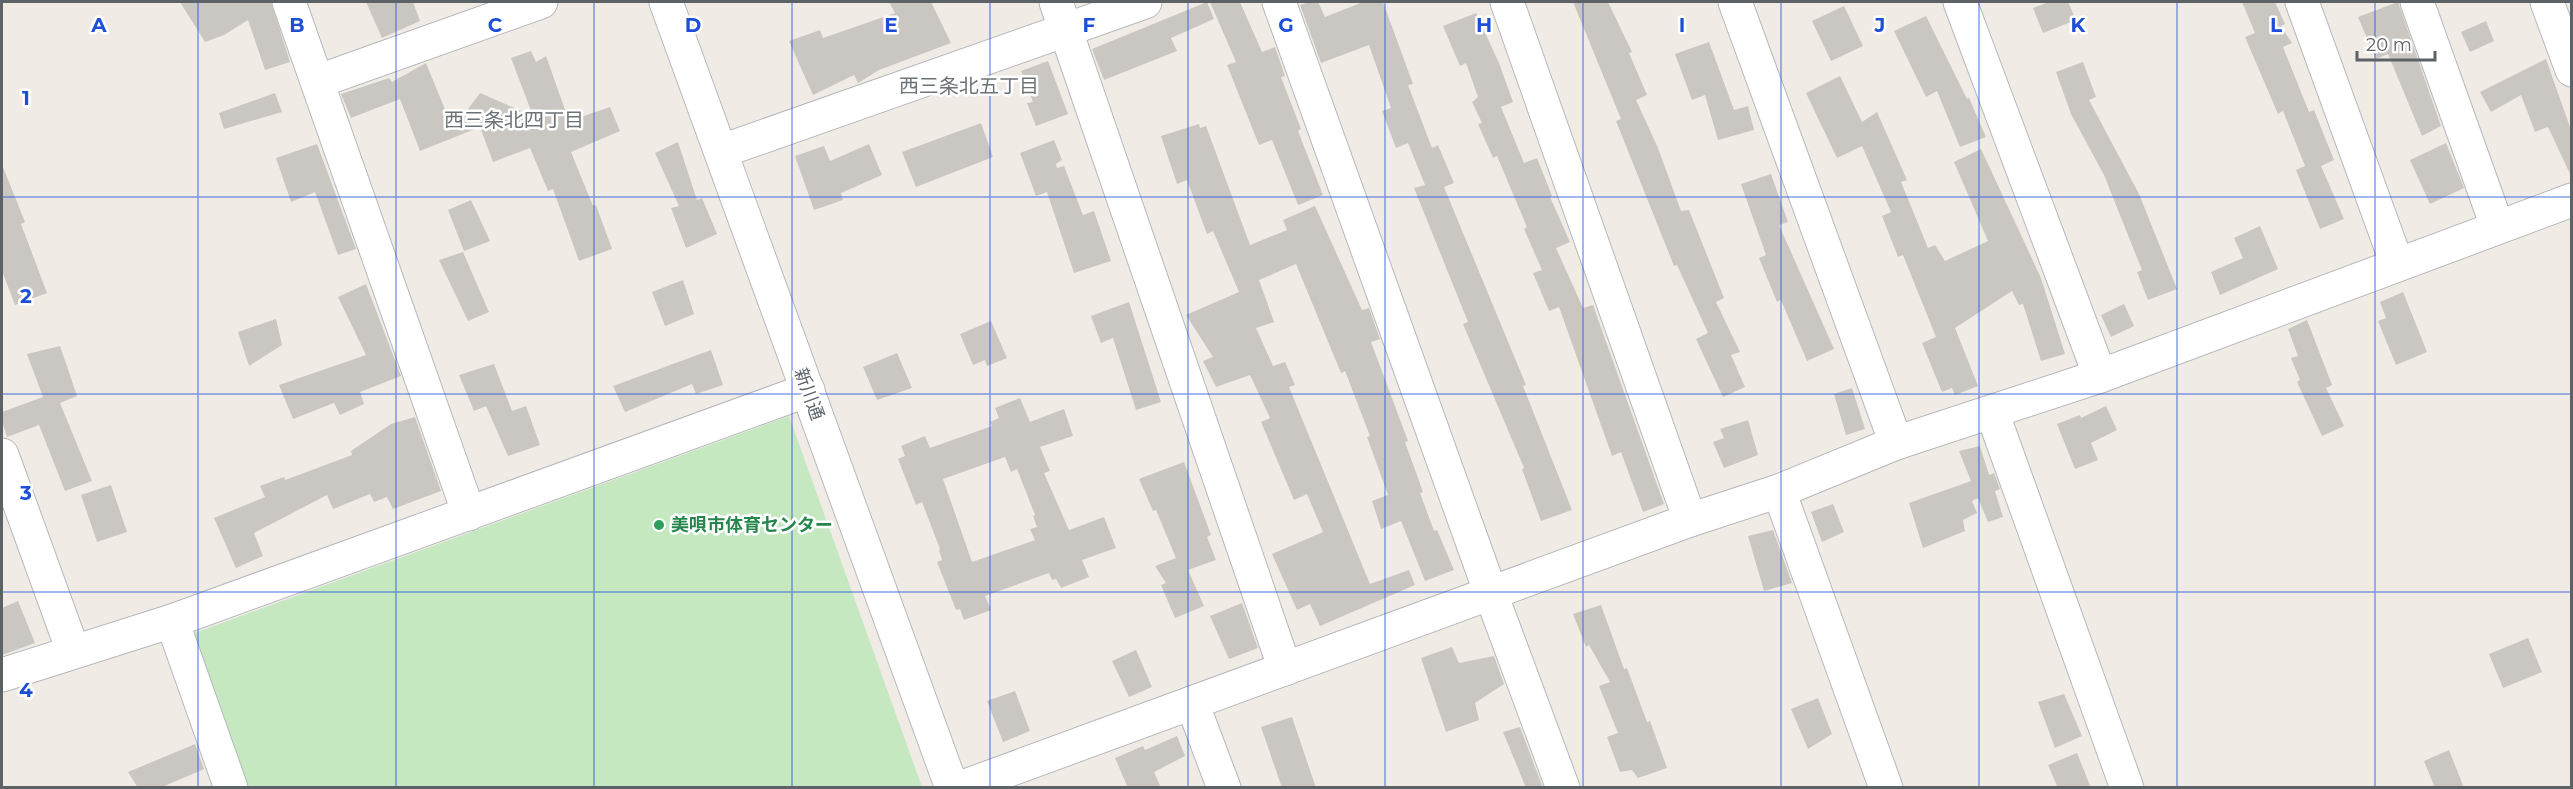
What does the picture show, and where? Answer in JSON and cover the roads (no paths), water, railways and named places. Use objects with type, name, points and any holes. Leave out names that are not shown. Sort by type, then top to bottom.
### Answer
[{"type":"street","points":[[289,2],[319,81],[469,514]]},
{"type":"street","points":[[319,81],[541,2]]},
{"type":"street","name":"新川通","points":[[666,2],[952,788]]},
{"type":"street","points":[[722,151],[1061,16],[1145,2]]},
{"type":"street","points":[[1279,2],[1563,788]]},
{"type":"street","points":[[1507,2],[1690,520]]},
{"type":"street","points":[[1735,2],[1896,443]]},
{"type":"street","points":[[1960,2],[2100,376]]},
{"type":"street","points":[[2302,2],[2397,264]]},
{"type":"street","points":[[2418,2],[2498,226]]},
{"type":"street","points":[[2547,2],[2571,70]]},
{"type":"street","points":[[1061,16],[1285,669]]},
{"type":"street","points":[[960,788],[1690,520],[1779,491],[1896,443],[2100,376],[2571,200]]},
{"type":"street","points":[[2,675],[172,621],[808,390]]},
{"type":"street","points":[[1992,412],[2127,788]]},
{"type":"street","points":[[2,455],[73,651]]},
{"type":"street","points":[[1779,491],[1886,788]]},
{"type":"street","points":[[172,621],[231,788]]},
{"type":"street","points":[[1192,703],[1224,788]]},
{"type":"place","name":"美唄市体育センター","points":[[659,525]]},
{"type":"district","name":"西三条北五丁目","points":[[969,86]]},
{"type":"district","name":"西三条北四丁目","points":[[514,120]]}]
